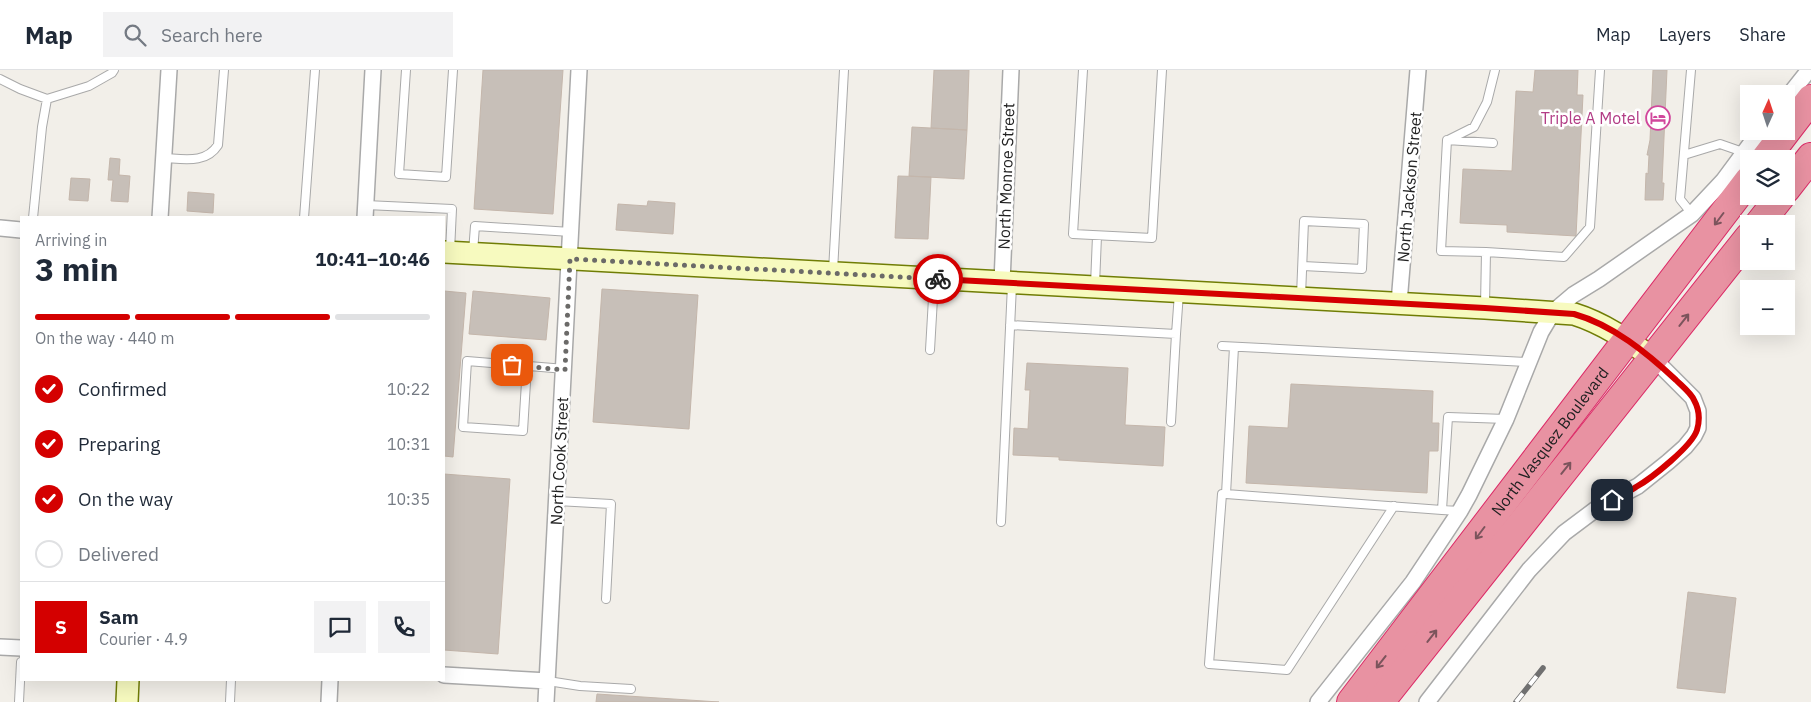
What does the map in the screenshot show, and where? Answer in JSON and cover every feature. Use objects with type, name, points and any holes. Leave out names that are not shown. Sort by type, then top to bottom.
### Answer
[{"type":"highway","points":[[1759,150],[1811,99]]},
{"type":"highway","points":[[1795,177],[1811,157]]},
{"type":"highway","name":"North Vasquez Boulevard","points":[[1350,702],[1740,192]]},
{"type":"highway","points":[[1766,215],[1774,205]]},
{"type":"highway","name":"North Vasquez Boulevard","points":[[1380,702],[1740,248]]},
{"type":"street","points":[[160,216],[169,70]]},
{"type":"street","points":[[365,211],[373,70]]},
{"type":"street","name":"North Cook Street","points":[[546,702],[565,370],[579,70]]},
{"type":"street","name":"North Monroe Street","points":[[1007,282],[1011,70]]},
{"type":"street","name":"North Jackson Street","points":[[1399,303],[1418,70]]},
{"type":"street","points":[[1795,88],[1809,70]]},
{"type":"street","points":[[1318,702],[1413,582],[1460,511],[1506,418],[1541,332],[1554,312],[1573,295],[1692,214],[1723,181],[1740,167]]},
{"type":"street","points":[[0,228],[20,230]]},
{"type":"street","points":[[447,253],[1399,303],[1554,312],[1574,314],[1588,318],[1627,340],[1653,358],[1693,398],[1698,411],[1698,428],[1694,436],[1674,457],[1638,486],[1600,506],[1564,532],[1529,570],[1427,702]]},
{"type":"street","points":[[0,647],[20,648]]},
{"type":"street","points":[[445,675],[548,681]]},
{"type":"street","points":[[127,702],[128,681]]},
{"type":"street","points":[[330,681],[330,702]]},
{"type":"lane","points":[[0,78],[20,89],[47,99],[89,86],[114,70]]},
{"type":"lane","points":[[164,158],[196,160],[213,153],[218,145],[224,70]]},
{"type":"lane","points":[[304,216],[314,70]]},
{"type":"lane","points":[[406,70],[399,174],[446,177],[453,70]]},
{"type":"lane","points":[[833,273],[844,70]]},
{"type":"lane","points":[[1083,70],[1073,234],[1152,238],[1162,70]]},
{"type":"lane","points":[[1447,140],[1474,127],[1487,102],[1495,70]]},
{"type":"lane","points":[[1447,140],[1441,251],[1486,252],[1564,258],[1590,227],[1600,70]]},
{"type":"lane","points":[[1691,70],[1680,199],[1692,214]]},
{"type":"lane","points":[[33,216],[47,99]]},
{"type":"lane","points":[[1447,140],[1493,143]]},
{"type":"lane","points":[[1684,155],[1720,144],[1740,150]]},
{"type":"lane","points":[[365,211],[452,209],[447,253]]},
{"type":"lane","points":[[1301,298],[1302,266],[1304,221],[1364,224],[1362,268],[1302,266]]},
{"type":"lane","points":[[473,254],[475,226],[571,232]]},
{"type":"lane","points":[[1095,287],[1097,236]]},
{"type":"lane","points":[[1485,308],[1486,252]]},
{"type":"lane","points":[[930,350],[934,278]]},
{"type":"lane","points":[[1001,522],[1010,326],[1007,282]]},
{"type":"lane","points":[[1171,422],[1179,292]]},
{"type":"lane","points":[[1010,326],[1176,334]]},
{"type":"lane","points":[[1222,346],[1528,362]]},
{"type":"lane","points":[[1226,494],[1234,346]]},
{"type":"lane","points":[[527,366],[523,431],[464,427],[467,361],[527,366],[565,370]]},
{"type":"lane","points":[[1442,510],[1448,417],[1506,418]]},
{"type":"lane","points":[[1394,506],[1286,670],[1209,664],[1222,494],[1226,494],[1394,506],[1442,510],[1460,511]]},
{"type":"lane","points":[[557,501],[611,504],[606,599]]},
{"type":"lane","points":[[19,702],[20,681]]},
{"type":"lane","points":[[230,702],[232,681]]},
{"type":"lane","points":[[548,681],[580,686],[631,689]]},
{"type":"building","points":[[483,70],[563,70],[553,214],[474,209]]},
{"type":"building","points":[[934,70],[969,70],[967,130],[931,128]]},
{"type":"building","points":[[1535,70],[1578,70],[1577,95],[1583,95],[1576,236],[1507,232],[1507,225],[1460,223],[1463,169],[1512,171],[1516,91],[1533,92]]},
{"type":"building","name":"Triple A Motel","points":[[1653,70],[1667,70],[1662,183],[1664,183],[1663,200],[1645,200]]},
{"type":"building","points":[[912,127],[967,130],[964,179],[909,176]]},
{"type":"building","points":[[110,158],[120,159],[119,175],[130,176],[128,202],[111,201],[113,180],[108,180]]},
{"type":"building","points":[[898,176],[931,177],[928,239],[895,238]]},
{"type":"building","points":[[71,178],[90,179],[88,201],[69,200]]},
{"type":"building","points":[[188,192],[214,194],[213,213],[187,211]]},
{"type":"building","points":[[648,201],[675,203],[673,234],[616,230],[618,204],[647,206]]},
{"type":"building","points":[[602,289],[698,295],[689,429],[593,422]]},
{"type":"building","points":[[445,291],[466,293],[453,457],[445,456]]},
{"type":"building","points":[[473,291],[550,298],[546,340],[469,334]]},
{"type":"building","points":[[1027,363],[1128,368],[1125,425],[1165,427],[1163,466],[1059,460],[1059,457],[1013,455],[1014,428],[1028,429],[1030,390],[1025,390]]},
{"type":"building","points":[[1291,384],[1433,391],[1432,423],[1439,423],[1438,451],[1429,451],[1427,493],[1246,483],[1249,426],[1288,428]]},
{"type":"building","points":[[445,474],[510,479],[498,654],[445,650]]},
{"type":"building","points":[[1688,592],[1736,598],[1725,693],[1677,688]]},
{"type":"building","points":[[597,694],[719,702],[596,702]]},
{"type":"railway","points":[[1516,702],[1543,668]]},
{"type":"way so far","points":[[512,365],[565,370],[570,259],[938,279]]},
{"type":"place","name":"Triple A Motel","points":[[1658,118]]},
{"type":"route","points":[[938,279],[1485,308],[1574,314],[1588,318],[1627,340],[1653,358],[1693,398],[1698,411],[1698,428],[1685,447],[1638,486],[1612,500]]}]
